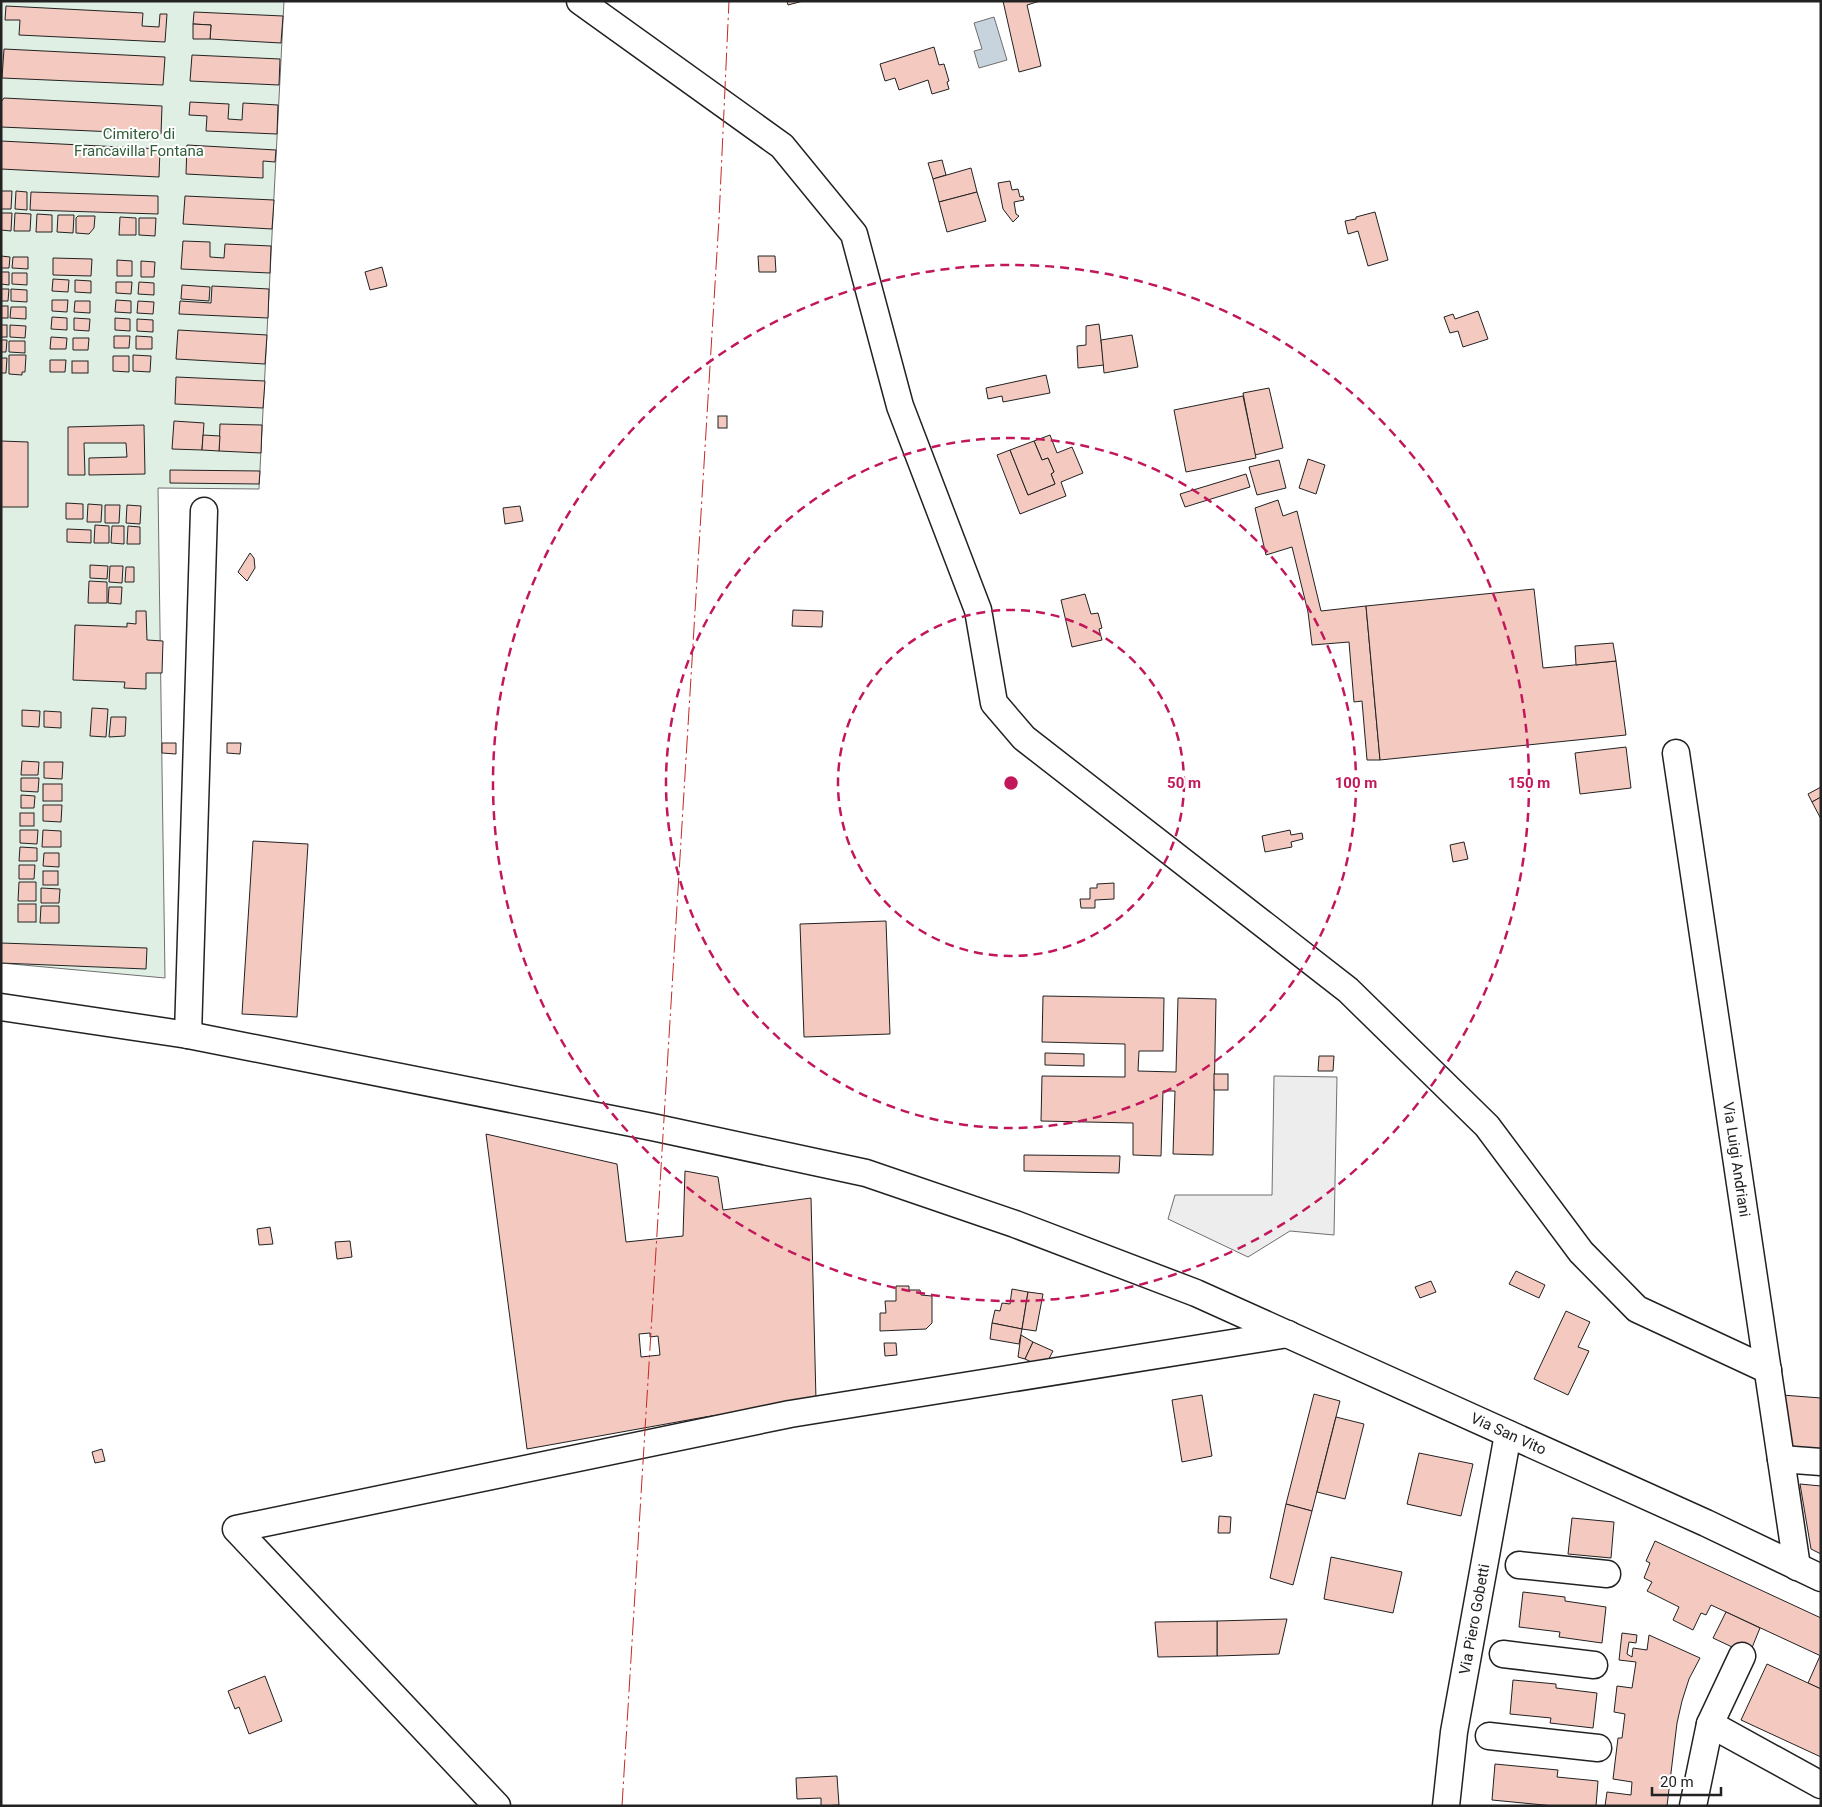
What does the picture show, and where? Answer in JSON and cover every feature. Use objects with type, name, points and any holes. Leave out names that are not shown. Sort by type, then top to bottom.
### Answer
[{"type":"street","points":[[580,1],[782,146],[854,234],[900,406],[978,610],[994,703],[1024,738],[1348,990],[1487,1126],[1581,1252],[1637,1309],[1768,1370]]},
{"type":"street","points":[[188,1035],[204,511]]},
{"type":"street","name":"Via Luigi Andriani","points":[[1676,753],[1797,1567]]},
{"type":"street","name":"Via San Vito","points":[[1,1007],[188,1035],[652,1127],[866,1173],[1015,1224],[1196,1293],[1706,1523],[1821,1578]]},
{"type":"street","points":[[497,1806],[236,1529],[790,1414],[1288,1334]]},
{"type":"street","name":"Via Piero Gobetti","points":[[1446,1806],[1454,1732],[1508,1434]]},
{"type":"street","points":[[1781,1459],[1821,1462]]},
{"type":"street","points":[[1519,1565],[1607,1574]]},
{"type":"street","points":[[1503,1654],[1594,1665]]},
{"type":"street","points":[[1693,1806],[1710,1724],[1742,1656]]},
{"type":"street","points":[[1710,1724],[1821,1785]]},
{"type":"street","points":[[1489,1736],[1598,1748]]},
{"type":"green space","name":"Cimitero di Francavilla Fontana","points":[[1,1],[284,1],[259,489],[158,488],[165,978],[1,963]]},
{"type":"shaded area","points":[[994,17],[1007,60],[979,68],[974,51],[982,49],[974,23]]},
{"type":"shaded area","points":[[1274,1076],[1337,1077],[1334,1235],[1290,1231],[1248,1257],[1168,1219],[1175,1195],[1272,1195]]},
{"type":"building","points":[[787,1],[803,1],[788,5]]},
{"type":"building","points":[[1003,1],[1040,1],[1027,5],[1041,66],[1019,72]]},
{"type":"building","points":[[6,6],[143,13],[142,26],[159,27],[160,14],[167,14],[165,42],[19,35],[20,20],[5,20]]},
{"type":"building","points":[[194,12],[283,16],[281,43],[210,39],[211,25],[193,24]]},
{"type":"building","points":[[193,24],[211,25],[210,39],[193,39]]},
{"type":"building","points":[[934,47],[939,65],[944,64],[949,81],[947,82],[949,89],[932,94],[928,80],[899,90],[895,78],[885,81],[880,64]]},
{"type":"building","points":[[4,49],[165,57],[163,85],[2,78]]},
{"type":"building","points":[[192,55],[280,59],[279,85],[190,81]]},
{"type":"building","points":[[4,98],[162,106],[161,134],[1,127],[1,102]]},
{"type":"building","points":[[190,102],[229,104],[228,119],[242,120],[243,103],[278,105],[277,134],[206,131],[207,116],[189,115]]},
{"type":"building","points":[[1,141],[160,149],[159,177],[1,169]]},
{"type":"building","points":[[187,145],[276,150],[275,162],[263,161],[263,178],[186,174]]},
{"type":"building","points":[[942,160],[946,175],[933,179],[928,163]]},
{"type":"building","points":[[971,168],[977,192],[939,202],[933,179]]},
{"type":"building","points":[[1010,181],[1012,190],[1018,189],[1020,197],[1023,196],[1024,200],[1014,202],[1016,214],[1019,216],[1013,222],[1003,209],[998,183]]},
{"type":"building","points":[[1,191],[12,191],[11,209],[1,209]]},
{"type":"building","points":[[16,191],[27,192],[27,210],[15,209]]},
{"type":"building","points":[[31,192],[158,196],[158,214],[30,210]]},
{"type":"building","points":[[977,192],[986,221],[947,232],[939,202]]},
{"type":"building","points":[[185,196],[274,200],[272,229],[183,224]]},
{"type":"building","points":[[1375,212],[1388,260],[1368,266],[1358,231],[1348,234],[1345,221]]},
{"type":"building","points":[[1,213],[12,213],[11,231],[1,230]]},
{"type":"building","points":[[15,213],[31,214],[30,231],[14,231]]},
{"type":"building","points":[[37,214],[52,215],[52,232],[36,232]]},
{"type":"building","points":[[58,215],[74,215],[73,233],[57,232]]},
{"type":"building","points":[[78,216],[95,216],[94,228],[89,234],[76,233],[76,218]]},
{"type":"building","points":[[120,217],[136,218],[136,235],[119,235]]},
{"type":"building","points":[[139,218],[156,218],[155,236],[139,235]]},
{"type":"building","points":[[183,241],[210,242],[210,257],[224,258],[225,244],[271,246],[270,273],[181,269]]},
{"type":"building","points":[[1,256],[10,257],[9,268],[1,268]]},
{"type":"building","points":[[758,256],[775,256],[776,272],[759,272]]},
{"type":"building","points":[[13,257],[28,257],[28,269],[12,268]]},
{"type":"building","points":[[53,258],[92,259],[91,276],[53,275]]},
{"type":"building","points":[[117,260],[132,261],[132,276],[117,276]]},
{"type":"building","points":[[141,261],[155,262],[154,277],[141,277]]},
{"type":"building","points":[[382,267],[387,286],[370,290],[365,272]]},
{"type":"building","points":[[1,272],[9,272],[9,285],[1,284]]},
{"type":"building","points":[[12,273],[27,273],[27,285],[12,284]]},
{"type":"building","points":[[53,279],[69,280],[68,292],[52,291]]},
{"type":"building","points":[[75,280],[91,281],[91,293],[75,292]]},
{"type":"building","points":[[116,282],[132,282],[131,294],[116,293]]},
{"type":"building","points":[[139,282],[154,283],[154,295],[138,294]]},
{"type":"building","points":[[182,285],[210,287],[209,301],[181,299]]},
{"type":"building","points":[[212,286],[269,289],[268,318],[179,314],[180,301],[211,303]]},
{"type":"building","points":[[1,289],[9,289],[8,301],[1,301]]},
{"type":"building","points":[[11,289],[27,290],[27,302],[11,301]]},
{"type":"building","points":[[52,300],[68,300],[67,312],[52,311]]},
{"type":"building","points":[[116,300],[131,301],[131,313],[115,312]]},
{"type":"building","points":[[75,301],[90,301],[90,313],[74,312]]},
{"type":"building","points":[[138,301],[154,302],[153,314],[137,313]]},
{"type":"building","points":[[1,306],[8,306],[8,318],[1,318]]},
{"type":"building","points":[[11,307],[26,307],[26,319],[10,318]]},
{"type":"building","points":[[1478,311],[1488,339],[1463,347],[1458,331],[1450,333],[1444,317],[1453,314],[1455,319]]},
{"type":"building","points":[[52,317],[67,318],[67,330],[51,329]]},
{"type":"building","points":[[74,318],[90,319],[89,331],[74,330]]},
{"type":"building","points":[[115,318],[130,319],[130,331],[115,330]]},
{"type":"building","points":[[137,319],[153,320],[153,332],[137,331]]},
{"type":"building","points":[[1099,324],[1104,365],[1078,368],[1077,346],[1086,345],[1086,326]]},
{"type":"building","points":[[1,325],[7,325],[7,337],[1,337]]},
{"type":"building","points":[[10,325],[26,326],[25,338],[10,337]]},
{"type":"building","points":[[178,330],[267,335],[265,364],[176,359]]},
{"type":"building","points":[[1132,335],[1138,367],[1104,373],[1101,340]]},
{"type":"building","points":[[114,336],[130,336],[129,348],[114,348]]},
{"type":"building","points":[[136,336],[152,337],[152,349],[136,349]]},
{"type":"building","points":[[51,337],[67,338],[66,349],[50,349]]},
{"type":"building","points":[[73,338],[89,338],[88,350],[73,350]]},
{"type":"building","points":[[1,340],[7,340],[6,352],[1,352]]},
{"type":"building","points":[[9,341],[25,341],[25,353],[9,352]]},
{"type":"building","points":[[9,355],[26,355],[25,372],[22,372],[22,375],[9,374]]},
{"type":"building","points":[[133,355],[151,356],[150,372],[133,371]]},
{"type":"building","points":[[113,356],[129,356],[129,372],[113,371]]},
{"type":"building","points":[[1,358],[7,358],[6,373],[1,373]]},
{"type":"building","points":[[50,360],[66,360],[65,372],[50,372]]},
{"type":"building","points":[[72,361],[88,361],[88,373],[72,373]]},
{"type":"building","points":[[1046,375],[1050,393],[1003,402],[1002,396],[988,399],[986,388]]},
{"type":"building","points":[[176,377],[265,381],[263,408],[175,404]]},
{"type":"building","points":[[1269,388],[1283,448],[1255,455],[1243,393]]},
{"type":"building","points":[[1243,396],[1256,458],[1186,472],[1174,410]]},
{"type":"building","points":[[718,416],[727,416],[727,428],[718,428]]},
{"type":"building","points":[[174,421],[204,423],[202,450],[172,449]]},
{"type":"building","points":[[220,424],[262,425],[261,453],[219,451]]},
{"type":"building","points":[[144,425],[145,474],[89,475],[89,458],[127,457],[126,443],[84,443],[85,475],[68,475],[68,427]]},
{"type":"building","points":[[203,435],[220,436],[219,451],[202,450]]},
{"type":"building","points":[[1050,435],[1057,453],[1072,447],[1083,473],[1061,482],[1066,496],[1020,514],[997,455],[1010,450],[1028,495],[1055,484],[1051,474],[1054,472],[1048,458],[1042,460],[1034,441]]},
{"type":"building","points":[[1,441],[28,442],[28,507],[1,507]]},
{"type":"building","points":[[1034,441],[1042,460],[1048,458],[1054,472],[1051,474],[1055,484],[1028,495],[1010,450]]},
{"type":"building","points":[[1308,459],[1325,465],[1316,494],[1299,488]]},
{"type":"building","points":[[1279,460],[1286,488],[1257,495],[1249,467]]},
{"type":"building","points":[[170,470],[260,471],[259,484],[170,483]]},
{"type":"building","points":[[1246,474],[1250,487],[1185,507],[1180,494]]},
{"type":"building","points":[[1278,500],[1283,516],[1297,511],[1321,611],[1366,606],[1380,760],[1367,760],[1362,701],[1354,702],[1349,642],[1312,645],[1308,612],[1292,547],[1266,555],[1255,508]]},
{"type":"building","points":[[66,503],[83,504],[83,519],[66,519]]},
{"type":"building","points":[[88,504],[102,505],[101,522],[87,522]]},
{"type":"building","points":[[105,505],[120,505],[119,523],[105,523]]},
{"type":"building","points":[[127,505],[141,506],[140,524],[126,523]]},
{"type":"building","points":[[520,506],[523,521],[505,524],[503,508]]},
{"type":"building","points":[[95,525],[109,526],[109,543],[94,543]]},
{"type":"building","points":[[112,526],[124,526],[124,544],[111,543]]},
{"type":"building","points":[[128,526],[140,527],[140,544],[127,544]]},
{"type":"building","points":[[67,529],[91,530],[91,543],[67,542]]},
{"type":"building","points":[[250,553],[254,558],[255,568],[247,581],[238,572]]},
{"type":"building","points":[[90,565],[108,566],[107,579],[90,578]]},
{"type":"building","points":[[110,566],[123,566],[122,583],[109,582]]},
{"type":"building","points":[[126,567],[134,567],[134,582],[125,582]]},
{"type":"building","points":[[89,581],[107,582],[107,603],[88,603]]},
{"type":"building","points":[[109,587],[122,587],[121,604],[108,603]]},
{"type":"building","points":[[1534,589],[1543,668],[1616,661],[1626,735],[1380,760],[1366,606]]},
{"type":"building","points":[[1085,594],[1091,614],[1098,613],[1102,628],[1099,629],[1102,640],[1072,647],[1061,600]]},
{"type":"building","points":[[793,610],[823,611],[822,627],[792,626]]},
{"type":"building","points":[[136,611],[146,611],[147,640],[163,641],[162,673],[146,673],[146,689],[124,688],[125,682],[73,680],[75,625],[127,627],[127,623],[136,624]]},
{"type":"building","points":[[1613,643],[1616,661],[1576,665],[1575,646]]},
{"type":"building","points":[[92,708],[108,709],[106,737],[90,736]]},
{"type":"building","points":[[22,710],[40,711],[39,727],[22,726]]},
{"type":"building","points":[[44,711],[61,712],[61,728],[44,727]]},
{"type":"building","points":[[111,717],[126,717],[125,736],[109,737]]},
{"type":"building","points":[[162,743],[176,743],[176,754],[162,753]]},
{"type":"building","points":[[227,743],[241,743],[240,754],[227,753]]},
{"type":"building","points":[[1626,747],[1631,788],[1580,794],[1575,753]]},
{"type":"building","points":[[22,761],[39,762],[38,775],[21,775]]},
{"type":"building","points":[[44,762],[63,762],[62,779],[44,778]]},
{"type":"building","points":[[21,778],[39,778],[38,792],[21,791]]},
{"type":"building","points":[[43,784],[62,784],[62,801],[43,801]]},
{"type":"building","points":[[1821,787],[1821,797],[1812,802],[1808,794]]},
{"type":"building","points":[[21,795],[35,796],[34,808],[21,808]]},
{"type":"building","points":[[1821,797],[1821,819],[1812,802]]},
{"type":"building","points":[[43,805],[62,805],[61,822],[43,821]]},
{"type":"building","points":[[20,813],[34,813],[34,826],[20,826]]},
{"type":"building","points":[[20,830],[38,830],[37,844],[20,843]]},
{"type":"building","points":[[43,830],[61,831],[61,847],[42,847]]},
{"type":"building","points":[[1290,830],[1291,835],[1302,833],[1303,839],[1291,842],[1292,847],[1265,852],[1262,836]]},
{"type":"building","points":[[253,841],[308,844],[297,1017],[242,1014]]},
{"type":"building","points":[[1464,842],[1468,859],[1453,862],[1450,845]]},
{"type":"building","points":[[20,847],[37,848],[37,861],[19,861]]},
{"type":"building","points":[[44,853],[59,853],[59,867],[43,866]]},
{"type":"building","points":[[19,865],[35,865],[34,879],[19,879]]},
{"type":"building","points":[[43,871],[58,871],[58,885],[43,885]]},
{"type":"building","points":[[19,882],[36,882],[36,901],[18,901]]},
{"type":"building","points":[[1114,883],[1114,899],[1095,900],[1095,908],[1081,908],[1080,899],[1090,899],[1090,888],[1097,888],[1097,884]]},
{"type":"building","points":[[41,888],[60,889],[59,903],[41,903]]},
{"type":"building","points":[[18,904],[36,904],[36,922],[18,922]]},
{"type":"building","points":[[41,906],[59,906],[59,923],[40,923]]},
{"type":"building","points":[[886,921],[890,1034],[804,1037],[800,924]]},
{"type":"building","points":[[1,943],[147,948],[146,969],[1,963]]},
{"type":"building","points":[[1043,996],[1164,998],[1163,1051],[1139,1051],[1138,1071],[1176,1072],[1178,998],[1216,999],[1213,1155],[1173,1154],[1175,1091],[1163,1091],[1161,1156],[1133,1155],[1133,1123],[1041,1121],[1042,1076],[1125,1077],[1125,1044],[1042,1042]]},
{"type":"building","points":[[1045,1053],[1084,1054],[1084,1066],[1045,1065]]},
{"type":"building","points":[[1319,1056],[1334,1056],[1333,1071],[1318,1071]]},
{"type":"building","points":[[1214,1074],[1228,1074],[1228,1090],[1214,1090]]},
{"type":"building","points":[[486,1134],[617,1164],[626,1242],[683,1236],[685,1171],[718,1177],[723,1210],[811,1198],[816,1400],[705,1417],[527,1449]],"holes":[[[650,1333],[650,1337],[658,1336],[660,1355],[641,1357],[639,1334]]]},
{"type":"building","points":[[1024,1155],[1120,1156],[1119,1173],[1024,1171]]},
{"type":"building","points":[[270,1227],[273,1244],[259,1245],[257,1229]]},
{"type":"building","points":[[350,1241],[352,1257],[337,1259],[335,1242]]},
{"type":"building","points":[[1516,1271],[1545,1285],[1539,1298],[1509,1284]]},
{"type":"building","points":[[1431,1281],[1436,1292],[1420,1298],[1415,1287]]},
{"type":"building","points":[[896,1286],[909,1286],[909,1290],[920,1290],[921,1295],[932,1296],[932,1323],[926,1329],[880,1331],[880,1313],[886,1313],[885,1301],[896,1301]]},
{"type":"building","points":[[1012,1289],[1028,1292],[1022,1329],[992,1323],[995,1310],[1000,1311],[1002,1303],[1010,1304]]},
{"type":"building","points":[[1028,1292],[1043,1294],[1036,1331],[1022,1329]]},
{"type":"building","points":[[1566,1311],[1590,1322],[1578,1347],[1589,1351],[1568,1395],[1534,1379]]},
{"type":"building","points":[[992,1323],[1022,1329],[1019,1344],[990,1339]]},
{"type":"building","points":[[1021,1335],[1033,1342],[1025,1359],[1018,1357]]},
{"type":"building","points":[[1033,1342],[1053,1351],[1044,1368],[1025,1359]]},
{"type":"building","points":[[884,1343],[896,1343],[897,1355],[885,1356]]},
{"type":"building","points":[[1314,1394],[1340,1401],[1312,1511],[1286,1504]]},
{"type":"building","points":[[1202,1395],[1212,1456],[1182,1462],[1172,1400]]},
{"type":"building","points":[[1782,1395],[1821,1398],[1821,1455],[1792,1453]]},
{"type":"building","points":[[1336,1417],[1364,1424],[1345,1499],[1317,1492]]},
{"type":"building","points":[[102,1449],[105,1461],[95,1463],[92,1452]]},
{"type":"building","points":[[1419,1453],[1473,1464],[1461,1516],[1407,1504]]},
{"type":"building","points":[[1800,1484],[1821,1486],[1821,1554],[1811,1549]]},
{"type":"building","points":[[1286,1504],[1312,1511],[1293,1585],[1270,1578]]},
{"type":"building","points":[[1219,1516],[1231,1517],[1230,1533],[1218,1533]]},
{"type":"building","points":[[1572,1518],[1614,1522],[1611,1558],[1568,1554]]},
{"type":"building","points":[[1655,1541],[1821,1618],[1821,1656],[1711,1605],[1706,1615],[1701,1613],[1693,1630],[1673,1620],[1679,1607],[1647,1591],[1652,1582],[1644,1578],[1650,1563],[1646,1561]]},
{"type":"building","points":[[1331,1557],[1402,1572],[1393,1613],[1324,1599]]},
{"type":"building","points":[[1523,1592],[1565,1597],[1565,1601],[1606,1607],[1602,1643],[1559,1637],[1560,1632],[1519,1627]]},
{"type":"building","points":[[1726,1612],[1760,1628],[1749,1655],[1713,1638]]},
{"type":"building","points":[[1287,1619],[1279,1654],[1217,1656],[1217,1621]]},
{"type":"building","points":[[1217,1621],[1217,1656],[1158,1657],[1155,1622]]},
{"type":"building","points":[[1622,1633],[1637,1635],[1636,1643],[1629,1642],[1627,1654],[1632,1657],[1633,1648],[1647,1650],[1649,1635],[1700,1658],[1689,1679],[1677,1723],[1667,1806],[1605,1806],[1607,1792],[1631,1795],[1632,1782],[1613,1779],[1618,1738],[1622,1738],[1625,1714],[1614,1712],[1617,1686],[1632,1688],[1636,1662],[1619,1660]]},
{"type":"building","points":[[1821,1656],[1821,1689],[1808,1683]]},
{"type":"building","points":[[1767,1664],[1821,1689],[1821,1757],[1741,1720]]},
{"type":"building","points":[[265,1676],[282,1721],[249,1734],[239,1707],[235,1709],[228,1691]]},
{"type":"building","points":[[1513,1680],[1556,1684],[1556,1688],[1597,1693],[1593,1728],[1550,1723],[1551,1718],[1510,1714]]},
{"type":"building","points":[[1495,1764],[1558,1770],[1557,1777],[1598,1781],[1596,1806],[1554,1806],[1492,1800]]},
{"type":"building","points":[[837,1776],[839,1805],[821,1806],[821,1798],[797,1799],[796,1778]]},
{"type":"power","points":[[622,1806],[719,219],[729,1]]}]
